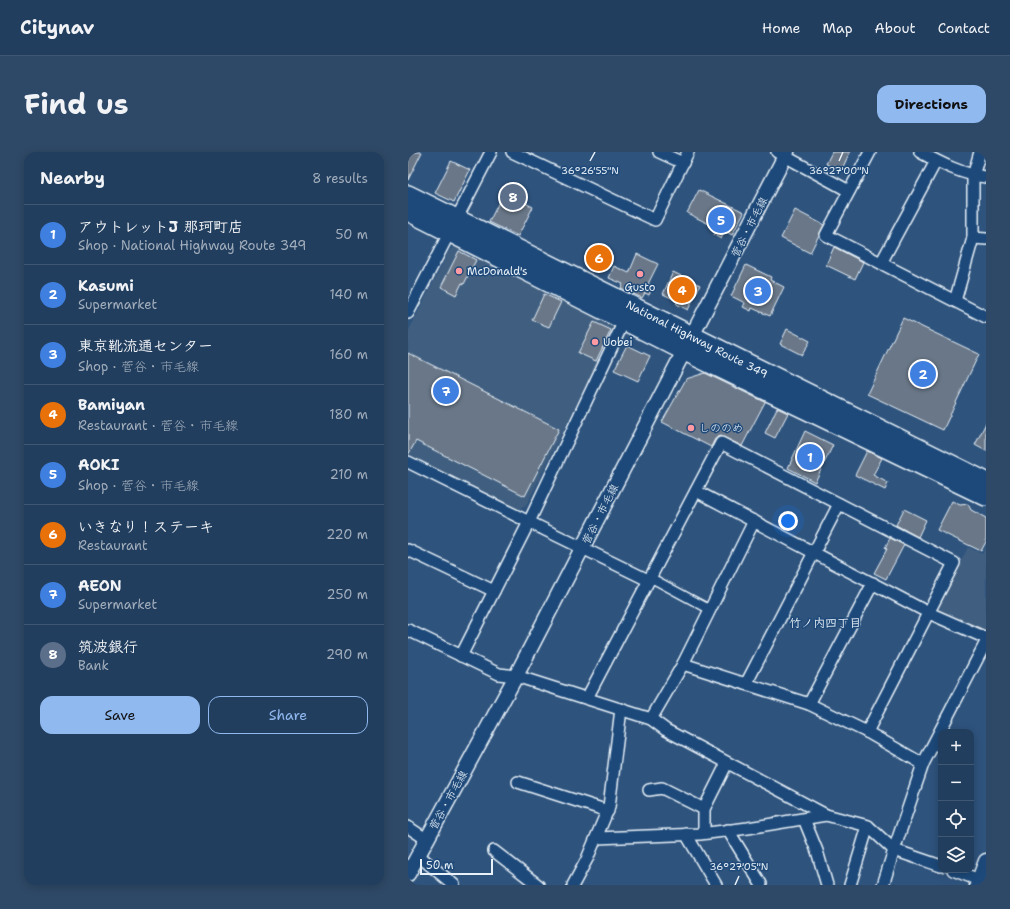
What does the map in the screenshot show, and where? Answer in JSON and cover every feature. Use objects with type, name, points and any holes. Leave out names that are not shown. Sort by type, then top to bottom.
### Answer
[{"type":"highway","name":"National Highway Route 349","points":[[408,195],[452,225],[625,320],[688,344],[986,482]]},
{"type":"highway","name":"National Highway Route 349","points":[[408,211],[452,225],[986,496]]},
{"type":"street","points":[[408,313],[452,225],[491,152]]},
{"type":"street","points":[[512,152],[655,220],[688,152]]},
{"type":"street","points":[[659,152],[683,163]]},
{"type":"street","points":[[870,152],[826,235],[986,317]]},
{"type":"street","points":[[920,152],[936,161],[973,176],[986,177]]},
{"type":"street","points":[[955,301],[973,238],[973,176],[980,152]]},
{"type":"street","points":[[783,153],[849,191]]},
{"type":"street","name":"菅谷・市毛線","points":[[408,874],[516,676],[688,344],[783,153]]},
{"type":"street","points":[[881,263],[936,161]]},
{"type":"street","points":[[973,238],[986,238]]},
{"type":"street","points":[[461,656],[529,522],[625,320]]},
{"type":"street","points":[[587,698],[721,443],[954,564],[868,732]]},
{"type":"street","points":[[408,462],[648,580],[655,580],[709,609]]},
{"type":"street","points":[[696,491],[929,613],[986,638]]},
{"type":"street","points":[[746,684],[840,504]]},
{"type":"street","points":[[652,719],[683,664],[754,521]]},
{"type":"street","points":[[408,550],[494,591]]},
{"type":"street","points":[[809,704],[873,583]]},
{"type":"street","points":[[408,630],[499,674],[516,676],[652,719],[666,730],[826,815],[868,826],[894,850],[938,865]]},
{"type":"street","points":[[884,885],[894,850],[923,764],[986,642]]},
{"type":"street","points":[[683,664],[809,704],[868,732],[923,764]]},
{"type":"street","points":[[573,885],[587,859],[608,811],[621,709]]},
{"type":"street","points":[[704,833],[704,809],[727,763]]},
{"type":"street","points":[[518,782],[608,811]]},
{"type":"street","points":[[649,790],[662,788],[704,809]]},
{"type":"street","points":[[596,838],[704,833],[826,815]]},
{"type":"street","points":[[804,819],[817,851],[827,885]]},
{"type":"street","points":[[850,885],[868,826]]},
{"type":"street","points":[[408,827],[426,839]]},
{"type":"street","points":[[728,830],[761,884]]},
{"type":"street","points":[[686,834],[716,885]]},
{"type":"street","points":[[494,851],[538,885]]},
{"type":"street","points":[[418,855],[454,885]]},
{"type":"shaded area","points":[[459,246],[615,326],[526,506],[515,510],[408,457],[408,332],[449,251],[453,247]]},
{"type":"shaded area","points":[[986,546],[986,633],[937,610],[968,547],[982,554]]},
{"type":"building","points":[[408,152],[422,152],[408,180]]},
{"type":"building","points":[[832,152],[850,152],[841,171],[826,164]]},
{"type":"building","points":[[451,161],[470,170],[454,202],[435,193]]},
{"type":"building","points":[[699,190],[744,212],[732,235],[725,231],[721,239],[714,235],[717,228],[687,213]]},
{"type":"building","points":[[504,192],[533,207],[518,236],[489,222]]},
{"type":"building","points":[[795,210],[824,225],[810,253],[781,238]]},
{"type":"building","points":[[834,247],[863,262],[855,279],[826,265]]},
{"type":"building","name":"McDonald's","points":[[459,251],[476,260],[464,284],[462,283],[456,295],[441,287]]},
{"type":"building","name":"Gusto","points":[[637,254],[658,264],[648,284],[653,286],[649,295],[645,293],[642,298],[621,288],[623,284],[609,278],[614,266],[629,273]]},
{"type":"building","points":[[746,265],[771,277],[770,280],[784,287],[770,316],[752,308],[751,311],[743,307],[745,303],[731,296]]},
{"type":"building","points":[[673,272],[700,285],[688,310],[678,305],[676,303],[678,301],[663,294]]},
{"type":"building","points":[[544,294],[561,302],[549,327],[532,320]]},
{"type":"building","points":[[903,318],[979,354],[943,430],[867,394]]},
{"type":"building","name":"Uobei","points":[[594,322],[611,330],[596,361],[578,353]]},
{"type":"building","points":[[787,329],[810,341],[802,355],[780,344]]},
{"type":"building","points":[[627,345],[650,356],[638,381],[614,370]]},
{"type":"building","points":[[408,353],[559,429],[525,496],[416,441],[408,455]]},
{"type":"building","points":[[705,373],[765,402],[742,446],[721,436],[715,439],[711,447],[662,422],[686,379]]},
{"type":"building","points":[[777,408],[788,413],[775,438],[765,433]]},
{"type":"building","points":[[986,423],[986,451],[975,445]]},
{"type":"building","points":[[805,431],[833,445],[815,482],[788,468]]},
{"type":"building","points":[[867,451],[882,458],[873,475],[888,483],[885,490],[855,475]]},
{"type":"building","points":[[952,501],[960,505],[968,504],[971,510],[986,518],[986,542],[981,551],[937,530]]},
{"type":"building","points":[[904,509],[926,520],[918,537],[896,525]]},
{"type":"building","points":[[890,538],[904,545],[886,579],[874,573],[887,549],[885,548]]},
{"type":"place","name":"筑波銀行","points":[[513,197]]},
{"type":"place","name":"AOKI","points":[[721,220]]},
{"type":"place","name":"いきなり！ステーキ","points":[[599,258]]},
{"type":"place","name":"McDonald's","points":[[459,271]]},
{"type":"place","name":"Gusto","points":[[640,274]]},
{"type":"place","name":"Bamiyan","points":[[682,290]]},
{"type":"place","name":"東京靴流通センター","points":[[758,291]]},
{"type":"place","name":"Uobei","points":[[595,342]]},
{"type":"place","name":"Kasumi","points":[[923,374]]},
{"type":"place","name":"AEON","points":[[446,391]]},
{"type":"place","name":"しののめ","points":[[691,428]]},
{"type":"place","name":"アウトレットJ 那珂町店","points":[[810,457]]},
{"type":"district","name":"竹ノ内四丁目","points":[[825,623]]}]
